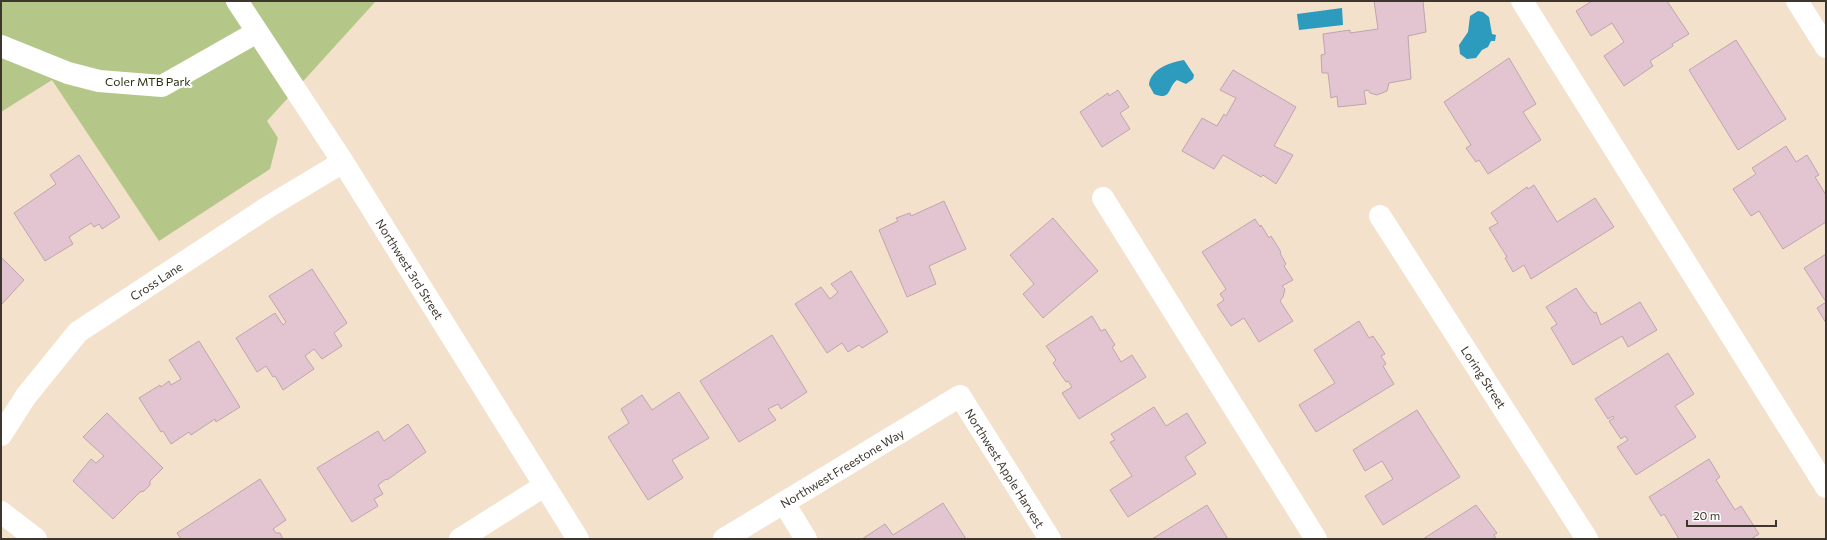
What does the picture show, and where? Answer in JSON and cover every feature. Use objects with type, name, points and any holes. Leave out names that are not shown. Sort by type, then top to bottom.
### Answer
[{"type":"street","name":"Northwest 3rd Street","points":[[237,1],[343,162],[578,539]]},
{"type":"street","points":[[1522,1],[1826,486]]},
{"type":"street","points":[[1797,1],[1826,47]]},
{"type":"street","points":[[1,46],[68,73],[99,81],[162,86],[257,32]]},
{"type":"street","name":"Cross Lane","points":[[1,435],[26,396],[78,332],[268,207],[343,162]]},
{"type":"street","points":[[1103,198],[1316,539]]},
{"type":"street","name":"Loring Street","points":[[1380,216],[1587,539]]},
{"type":"street","name":"Northwest Freestone Way","points":[[724,539],[960,396]]},
{"type":"street","name":"Northwest Apple Harvest","points":[[960,396],[1050,539]]},
{"type":"street","points":[[460,539],[544,486]]},
{"type":"street","points":[[784,503],[806,539]]},
{"type":"street","points":[[1,512],[36,539]]},
{"type":"green space","name":"Coler MTB Park","points":[[1,1],[376,1],[267,121],[278,138],[270,169],[159,241],[52,80],[1,112]]},
{"type":"water","points":[[1342,8],[1343,25],[1299,30],[1297,14]]},
{"type":"water","points":[[1478,11],[1483,12],[1489,17],[1492,34],[1496,35],[1495,41],[1491,41],[1488,47],[1482,50],[1476,58],[1467,59],[1460,54],[1459,45],[1468,32],[1470,16]]},
{"type":"water","points":[[1184,60],[1194,75],[1193,79],[1186,84],[1177,80],[1167,95],[1160,96],[1154,94],[1149,85],[1150,79],[1153,75],[1162,67],[1173,62]]},
{"type":"building","points":[[1374,1],[1423,1],[1426,32],[1408,36],[1411,79],[1389,83],[1387,91],[1377,95],[1370,93],[1368,90],[1364,91],[1366,104],[1338,107],[1337,96],[1331,98],[1328,73],[1322,73],[1321,55],[1325,54],[1323,34],[1350,30],[1350,33],[1378,29]]},
{"type":"building","points":[[1592,1],[1667,1],[1689,34],[1672,44],[1673,46],[1650,61],[1653,66],[1624,86],[1604,56],[1624,42],[1612,23],[1591,36],[1576,11]]},
{"type":"building","points":[[1736,40],[1786,119],[1738,150],[1689,70]]},
{"type":"building","points":[[1509,58],[1536,104],[1523,112],[1541,140],[1488,174],[1479,160],[1476,162],[1466,148],[1471,145],[1444,102]]},
{"type":"building","points":[[1233,70],[1296,107],[1274,146],[1293,155],[1276,184],[1263,175],[1261,177],[1223,155],[1214,169],[1182,151],[1202,118],[1217,126],[1224,114],[1226,116],[1236,98],[1220,90]]},
{"type":"building","points":[[1118,90],[1129,107],[1120,113],[1130,129],[1102,147],[1080,112],[1108,93],[1109,96]]},
{"type":"building","points":[[1786,146],[1796,162],[1807,155],[1819,175],[1815,177],[1826,195],[1826,222],[1783,249],[1759,211],[1751,216],[1733,189],[1756,174],[1752,168]]},
{"type":"building","points":[[79,155],[120,217],[102,229],[99,224],[94,227],[91,223],[69,237],[73,244],[45,261],[14,213],[56,184],[50,175]]},
{"type":"building","points":[[1534,185],[1557,222],[1595,198],[1614,227],[1531,279],[1524,265],[1513,272],[1505,258],[1507,257],[1489,228],[1498,223],[1491,213],[1527,187],[1528,189]]},
{"type":"building","points":[[944,201],[966,249],[929,266],[936,284],[907,297],[879,230],[898,221],[896,218],[910,213],[911,216]]},
{"type":"building","points":[[1053,218],[1098,271],[1043,318],[1023,294],[1034,284],[1010,255]]},
{"type":"building","points":[[1255,219],[1260,227],[1261,225],[1269,238],[1271,236],[1281,252],[1280,253],[1286,264],[1284,266],[1293,280],[1282,286],[1285,289],[1283,297],[1280,301],[1293,321],[1259,342],[1244,318],[1231,326],[1217,305],[1224,300],[1220,294],[1226,289],[1202,252]]},
{"type":"building","points":[[1826,254],[1826,302],[1804,268]]},
{"type":"building","points":[[1,257],[24,280],[1,305]]},
{"type":"building","points":[[312,269],[347,323],[334,333],[342,346],[322,359],[314,349],[305,356],[314,369],[283,390],[275,376],[273,377],[266,366],[257,372],[236,338],[275,313],[283,325],[286,322],[269,296]]},
{"type":"building","points":[[851,271],[888,332],[862,348],[859,345],[848,352],[842,343],[827,353],[795,304],[821,287],[830,299],[838,292],[831,284]]},
{"type":"building","points":[[1576,288],[1588,306],[1594,313],[1596,312],[1601,325],[1640,302],[1657,330],[1628,347],[1622,336],[1573,365],[1551,328],[1557,324],[1546,307]]},
{"type":"building","points":[[1826,302],[1826,323],[1817,308]]},
{"type":"building","points":[[1092,316],[1101,331],[1105,329],[1115,345],[1112,347],[1121,362],[1132,355],[1146,377],[1079,419],[1062,393],[1072,387],[1068,381],[1066,382],[1053,363],[1056,360],[1046,346]]},
{"type":"building","points":[[1359,321],[1369,338],[1373,336],[1385,354],[1381,356],[1386,364],[1383,366],[1394,384],[1316,432],[1299,405],[1335,383],[1314,350]]},
{"type":"building","points":[[772,335],[807,392],[781,409],[778,404],[768,409],[776,420],[739,442],[700,381]]},
{"type":"building","points":[[199,341],[240,407],[216,422],[215,419],[191,435],[189,432],[171,444],[163,431],[161,432],[139,398],[160,385],[161,387],[169,381],[171,385],[181,379],[169,360]]},
{"type":"building","points":[[1668,353],[1694,394],[1675,406],[1696,437],[1636,475],[1617,447],[1628,440],[1625,436],[1621,439],[1609,421],[1614,418],[1613,416],[1608,419],[1595,399]]},
{"type":"building","points":[[679,392],[709,438],[672,460],[683,478],[648,500],[608,437],[629,423],[621,409],[642,395],[652,410]]},
{"type":"building","points":[[1154,407],[1166,426],[1187,413],[1206,443],[1185,457],[1196,474],[1128,517],[1110,490],[1132,476],[1110,442],[1115,440],[1111,434]]},
{"type":"building","points":[[1417,410],[1460,477],[1383,525],[1365,496],[1393,479],[1382,461],[1365,471],[1353,450]]},
{"type":"building","points":[[107,413],[163,468],[150,481],[150,485],[144,491],[140,492],[113,519],[73,481],[91,459],[96,463],[104,456],[83,437]]},
{"type":"building","points":[[408,424],[426,452],[378,485],[383,494],[374,499],[378,506],[352,522],[317,468],[378,431],[384,441]]},
{"type":"building","points":[[1709,459],[1720,477],[1716,480],[1735,510],[1741,506],[1759,534],[1751,539],[1679,539],[1664,514],[1661,516],[1649,497]]},
{"type":"building","points":[[260,479],[286,520],[273,529],[276,533],[280,533],[283,539],[181,539],[177,533]]},
{"type":"building","points":[[943,503],[966,539],[862,539],[885,524],[893,535]]},
{"type":"building","points":[[1207,505],[1228,539],[1152,539]]},
{"type":"building","points":[[1476,505],[1497,533],[1494,535],[1496,539],[1423,539]]}]
